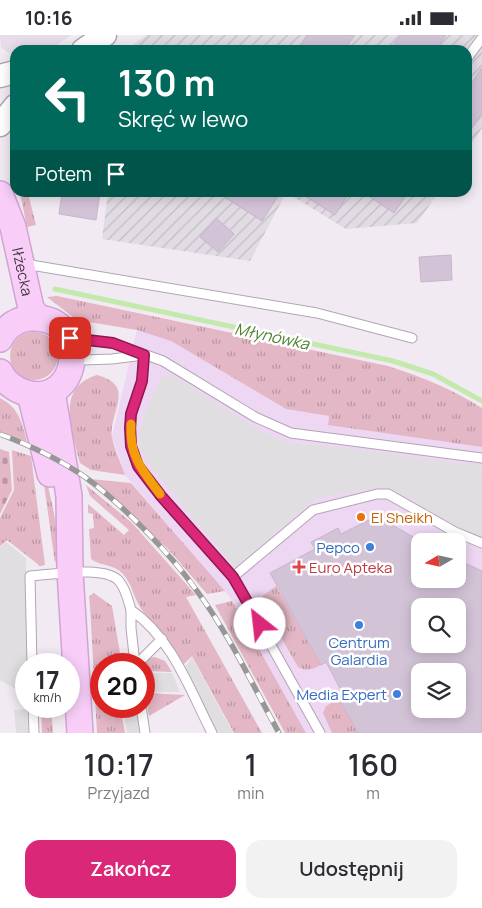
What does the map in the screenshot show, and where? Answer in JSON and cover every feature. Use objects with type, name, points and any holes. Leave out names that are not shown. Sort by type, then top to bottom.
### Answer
[{"type":"main road","name":"Iłżecka","points":[[0,196],[13,227],[31,308],[38,318]]},
{"type":"main road","name":"Iłżecka","points":[[0,237],[12,315],[5,333]]},
{"type":"main road","points":[[1,374],[20,391],[30,394],[55,390],[68,375],[72,363],[70,338],[56,325],[38,318],[21,320],[5,333]]},
{"type":"main road","points":[[55,390],[55,406],[68,489],[70,516],[69,560],[80,733]]},
{"type":"main road","points":[[30,394],[49,467],[58,516],[69,560]]},
{"type":"street","points":[[0,125],[10,112]]},
{"type":"lane","points":[[472,52],[482,38]]},
{"type":"lane","points":[[20,263],[317,313],[412,338]]},
{"type":"lane","points":[[70,338],[113,343],[163,361],[278,429],[291,433],[482,458]]},
{"type":"lane","points":[[72,363],[82,360],[144,355]]},
{"type":"lane","points":[[144,355],[142,381],[131,414],[130,428],[131,446],[138,466],[161,496],[233,577],[320,733]]},
{"type":"lane","points":[[233,577],[313,510],[377,494],[388,494],[455,532],[482,543]]},
{"type":"lane","points":[[32,653],[30,576],[69,560],[110,574],[119,580],[131,610],[134,653]]},
{"type":"lane","points":[[131,610],[147,622],[174,657],[212,733]]},
{"type":"lane","points":[[147,653],[162,639]]},
{"type":"lane","points":[[33,718],[34,733]]},
{"type":"lane","points":[[143,718],[146,733]]},
{"type":"shaded area","points":[[0,35],[71,35],[57,45],[10,45],[10,53],[1,48]]},
{"type":"shaded area","points":[[147,35],[482,35],[482,128],[472,143],[472,45],[132,45]]},
{"type":"shaded area","points":[[107,197],[284,197],[250,261],[102,239]]},
{"type":"shaded area","points":[[294,197],[435,197],[417,223],[346,229]]},
{"type":"shaded area","points":[[137,330],[171,341],[286,409],[329,416],[328,424],[482,447],[482,733],[306,733],[229,596],[125,475],[112,436]]},
{"type":"shaded area","points":[[170,374],[256,428],[278,439],[292,443],[340,447],[482,466],[482,537],[457,526],[395,490],[378,487],[318,498],[235,567],[145,459],[139,446],[139,432],[150,399],[162,377]]},
{"type":"shaded area","points":[[6,542],[26,558],[30,653],[15,653],[15,689],[0,680],[0,547]]},
{"type":"shaded area","points":[[192,657],[233,733],[218,733],[184,669]]},
{"type":"shaded area","points":[[155,673],[172,673],[180,692],[155,692]]},
{"type":"shaded area","points":[[14,710],[15,718],[27,718],[28,733],[16,733]]},
{"type":"shaded area","points":[[124,718],[138,718],[140,733],[127,733]]},
{"type":"green space","points":[[21,197],[29,197],[36,225],[27,227]]},
{"type":"green space","points":[[57,296],[388,366],[448,389],[482,408],[482,447],[328,425],[329,416],[286,409],[171,341],[137,330],[77,320],[47,297]]},
{"type":"green space","points":[[34,332],[43,334],[51,339],[56,347],[58,356],[56,365],[51,373],[43,378],[34,380],[25,378],[17,373],[12,365],[10,356],[12,347],[17,339],[25,334]]},
{"type":"green space","points":[[97,375],[109,380],[116,386],[119,393],[112,427],[112,437],[125,475],[91,470],[80,463],[71,425],[71,400],[75,390],[84,381]]},
{"type":"green space","points":[[0,398],[16,411],[27,442],[0,431]]},
{"type":"green space","points":[[0,449],[9,452],[12,490],[0,514]]},
{"type":"green space","points":[[12,450],[31,456],[45,565],[40,566],[7,540],[0,546],[0,518],[14,490]]},
{"type":"green space","points":[[40,456],[56,527],[58,542],[55,563]]},
{"type":"green space","points":[[90,479],[131,483],[225,591],[207,594],[168,549]]},
{"type":"green space","points":[[86,485],[132,523],[196,595],[186,597],[262,733],[234,733],[192,656],[182,666],[167,639],[141,608],[125,576],[115,568],[91,559],[89,529],[94,528],[93,514],[88,513],[88,504],[124,535],[129,530],[90,496]]},
{"type":"green space","points":[[276,586],[321,665],[310,669],[298,667],[262,604],[261,597]]},
{"type":"green space","points":[[94,593],[112,606],[120,653],[93,653],[89,596]]},
{"type":"green space","points":[[232,601],[306,733],[285,733],[215,605]]},
{"type":"green space","points":[[155,657],[165,661],[172,672],[155,671]]},
{"type":"green space","points":[[155,693],[185,695],[155,712]]},
{"type":"green space","points":[[339,699],[358,733],[332,733],[323,713],[326,706]]},
{"type":"green space","points":[[41,718],[52,718],[53,733],[42,733]]},
{"type":"green space","points":[[96,718],[122,718],[125,733],[97,733]]},
{"type":"building","points":[[307,35],[355,35],[348,45],[300,45]]},
{"type":"building","points":[[401,35],[446,35],[439,45],[394,45]]},
{"type":"building","points":[[482,68],[482,113],[472,128],[472,82]]},
{"type":"building","points":[[61,197],[99,197],[96,220],[59,214]]},
{"type":"building","points":[[224,197],[277,197],[262,221]]},
{"type":"building","points":[[306,197],[346,197],[335,215]]},
{"type":"building","points":[[370,197],[405,197],[394,213]]},
{"type":"building","points":[[216,218],[234,234],[218,252],[200,237]]},
{"type":"building","points":[[451,255],[452,280],[421,282],[419,257]]},
{"type":"building","name":"Centrum Galardia","points":[[377,516],[411,536],[411,588],[466,588],[466,564],[482,571],[482,733],[358,733],[339,699],[344,696],[326,662],[321,665],[270,573],[315,549],[311,542],[338,528],[341,534]]},
{"type":"waterway","name":"Młynówka","points":[[55,289],[393,361],[433,374],[482,401]]},
{"type":"railway","points":[[0,434],[44,453],[85,477],[130,515],[159,545],[186,576],[220,625],[279,733]]},
{"type":"slow traffic","points":[[131,424],[131,446],[138,466],[160,494]]},
{"type":"place","name":"El Sheikh","points":[[361,517]]},
{"type":"place","name":"Pepco","points":[[370,547]]},
{"type":"place","name":"Euro Apteka","points":[[299,567]]},
{"type":"place","name":"Centrum Galardia","points":[[359,625]]},
{"type":"place","name":"Media Expert","points":[[397,694]]},
{"type":"route","points":[[70,338],[113,343],[144,355],[139,397],[131,414],[130,428],[131,446],[138,466],[161,496],[233,577],[260,624]]}]
